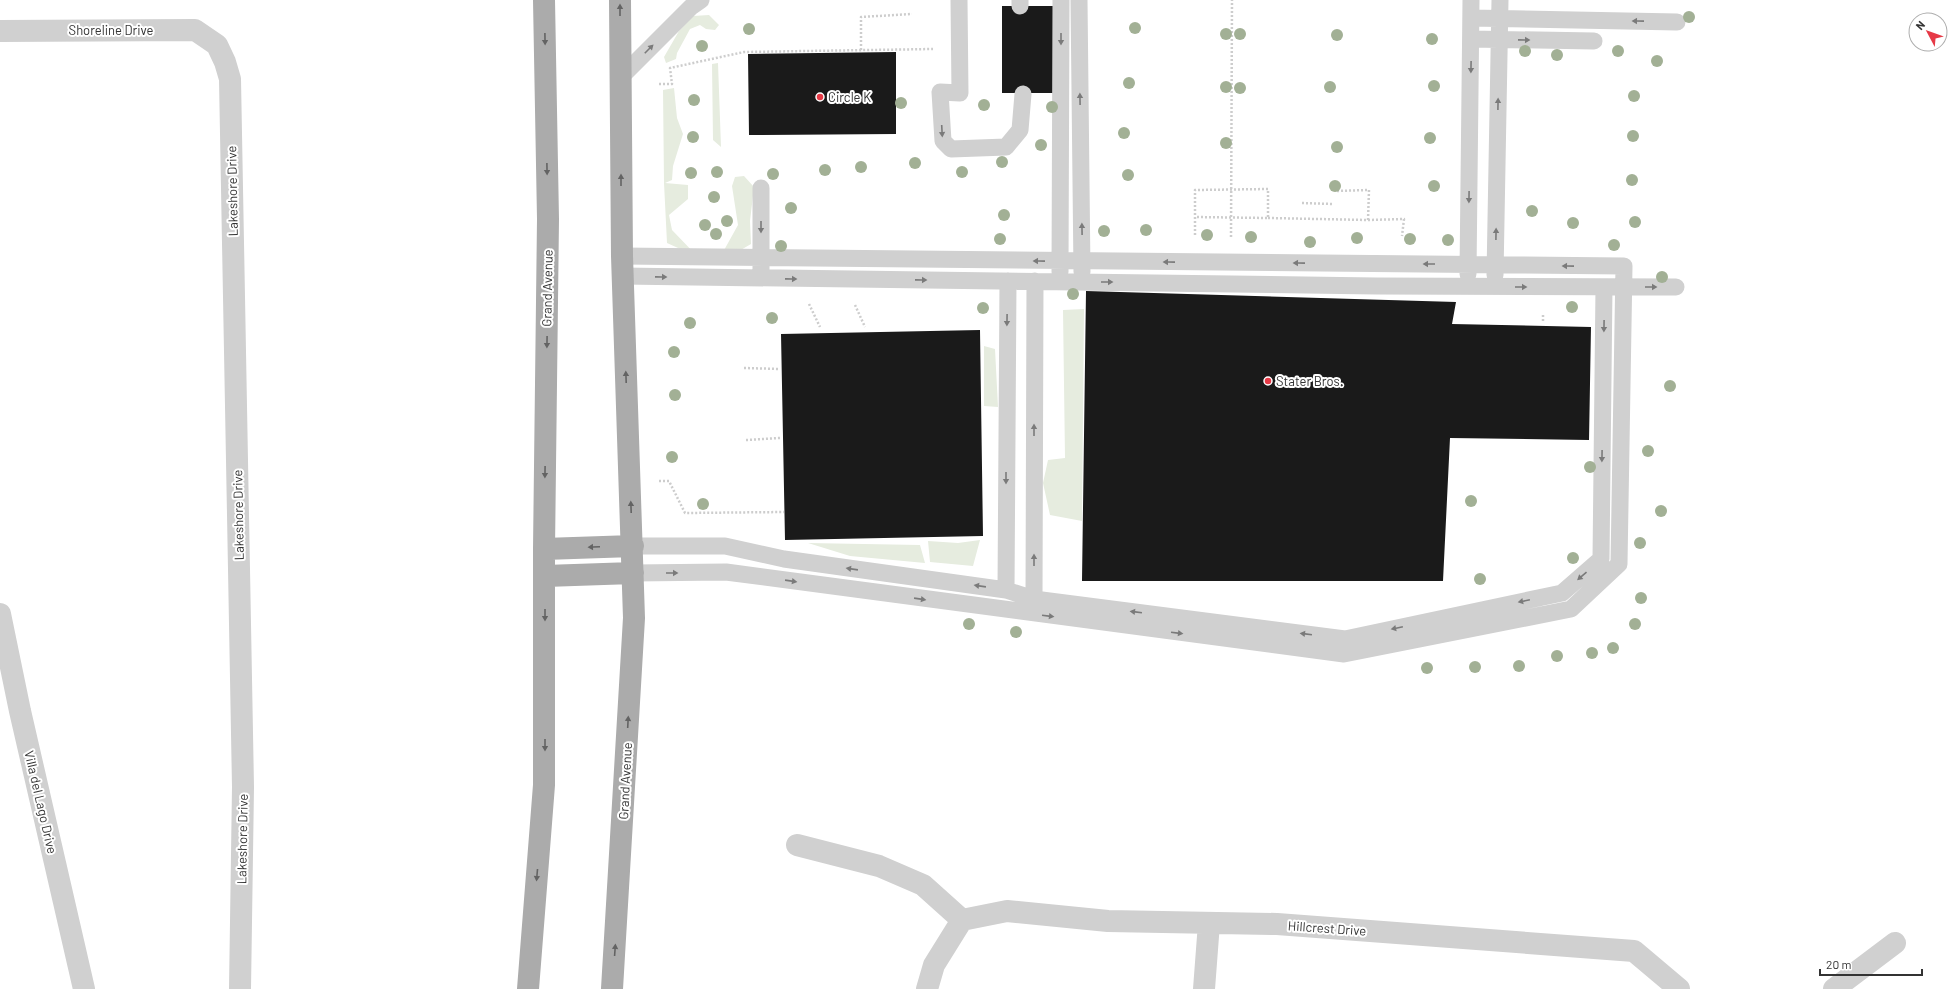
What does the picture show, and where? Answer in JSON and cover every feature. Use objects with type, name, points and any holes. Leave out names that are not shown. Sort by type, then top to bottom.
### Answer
[{"type":"main road","name":"Grand Avenue","points":[[528,989],[544,785],[544,549],[548,219],[544,0]]},
{"type":"main road","name":"Grand Avenue","points":[[612,989],[634,618],[622,266],[620,0]]},
{"type":"main road","points":[[544,549],[632,546]]},
{"type":"main road","points":[[545,576],[633,573]]},
{"type":"street","name":"Shoreline Drive","points":[[0,31],[195,30],[217,44]]},
{"type":"street","name":"Lakeshore Drive","points":[[217,44],[225,62],[230,87],[243,787],[240,989]]},
{"type":"street","name":"Villa del Lago Drive","points":[[0,614],[79,988]]},
{"type":"street","points":[[796,845],[879,866],[923,884],[962,920],[934,965],[927,989]]},
{"type":"street","name":"Hillcrest Drive","points":[[962,920],[1007,911],[1108,921],[1277,924],[1634,951],[1679,989]]},
{"type":"street","points":[[1204,989],[1209,922]]},
{"type":"street","points":[[1834,989],[1895,943]]},
{"type":"lane","points":[[621,77],[691,7],[701,0]]},
{"type":"lane","points":[[959,0],[960,92],[940,92],[943,141],[951,149],[1006,147],[1020,130],[1023,94]]},
{"type":"lane","points":[[1060,282],[1061,0]]},
{"type":"lane","points":[[1079,0],[1082,282]]},
{"type":"lane","points":[[1468,287],[1471,0]]},
{"type":"lane","points":[[1495,287],[1500,0]]},
{"type":"lane","points":[[1471,18],[1677,22]]},
{"type":"lane","points":[[1471,39],[1594,40]]},
{"type":"lane","points":[[761,188],[761,278]]},
{"type":"lane","points":[[622,266],[761,258],[1624,266],[1619,564],[1571,609],[1344,654],[726,572],[633,573]]},
{"type":"lane","points":[[622,266],[761,278],[1468,287],[1676,287]]},
{"type":"lane","points":[[1006,590],[1008,281]]},
{"type":"lane","points":[[1034,599],[1035,282]]},
{"type":"lane","points":[[632,546],[725,546],[784,560],[1006,590],[1034,599],[1345,639],[1562,593],[1601,559],[1604,287]]},
{"type":"path","points":[[1230,263],[1232,0]]},
{"type":"path","points":[[862,50],[861,17],[912,14]]},
{"type":"path","points":[[659,84],[672,84],[670,68],[719,56],[744,52],[960,49]]},
{"type":"path","points":[[1195,240],[1195,190],[1268,190],[1268,218]]},
{"type":"path","points":[[1195,217],[1368,220],[1369,190],[1336,191]]},
{"type":"path","points":[[1302,203],[1333,204]]},
{"type":"path","points":[[744,368],[780,369]]},
{"type":"path","points":[[746,440],[780,438]]},
{"type":"path","points":[[657,480],[669,481],[685,513],[784,512]]},
{"type":"shaded area","points":[[709,15],[719,25],[715,30],[706,29],[700,25],[690,29],[677,53],[676,59],[666,63],[664,57],[679,31],[693,16]]},
{"type":"shaded area","points":[[718,63],[721,147],[713,140],[712,64]]},
{"type":"shaded area","points":[[674,88],[677,118],[683,134],[673,166],[672,180],[665,183],[688,185],[688,199],[669,215],[672,230],[698,257],[667,243],[664,183],[663,90]]},
{"type":"shaded area","points":[[744,176],[754,187],[750,221],[751,244],[739,251],[723,252],[738,225],[732,186],[735,177]]},
{"type":"shaded area","points":[[1084,309],[1082,521],[1050,515],[1043,483],[1048,460],[1065,458],[1063,310]]},
{"type":"shaded area","points":[[984,346],[995,349],[998,407],[984,406]]},
{"type":"shaded area","points":[[980,540],[973,566],[930,562],[928,541],[958,543]]},
{"type":"shaded area","points":[[808,543],[920,545],[925,563],[850,556]]},
{"type":"building","points":[[1002,6],[1053,6],[1053,93],[1002,93]]},
{"type":"building","points":[[896,52],[896,134],[749,135],[748,54]]},
{"type":"building","name":"Stater Bros.","points":[[1086,291],[1456,302],[1452,324],[1591,327],[1589,440],[1450,438],[1443,581],[1082,581]]},
{"type":"building","points":[[980,330],[983,536],[785,540],[781,334]]},
{"type":"place","name":"Circle K","points":[[820,97]]},
{"type":"place","name":"Stater Bros.","points":[[1268,381]]}]
